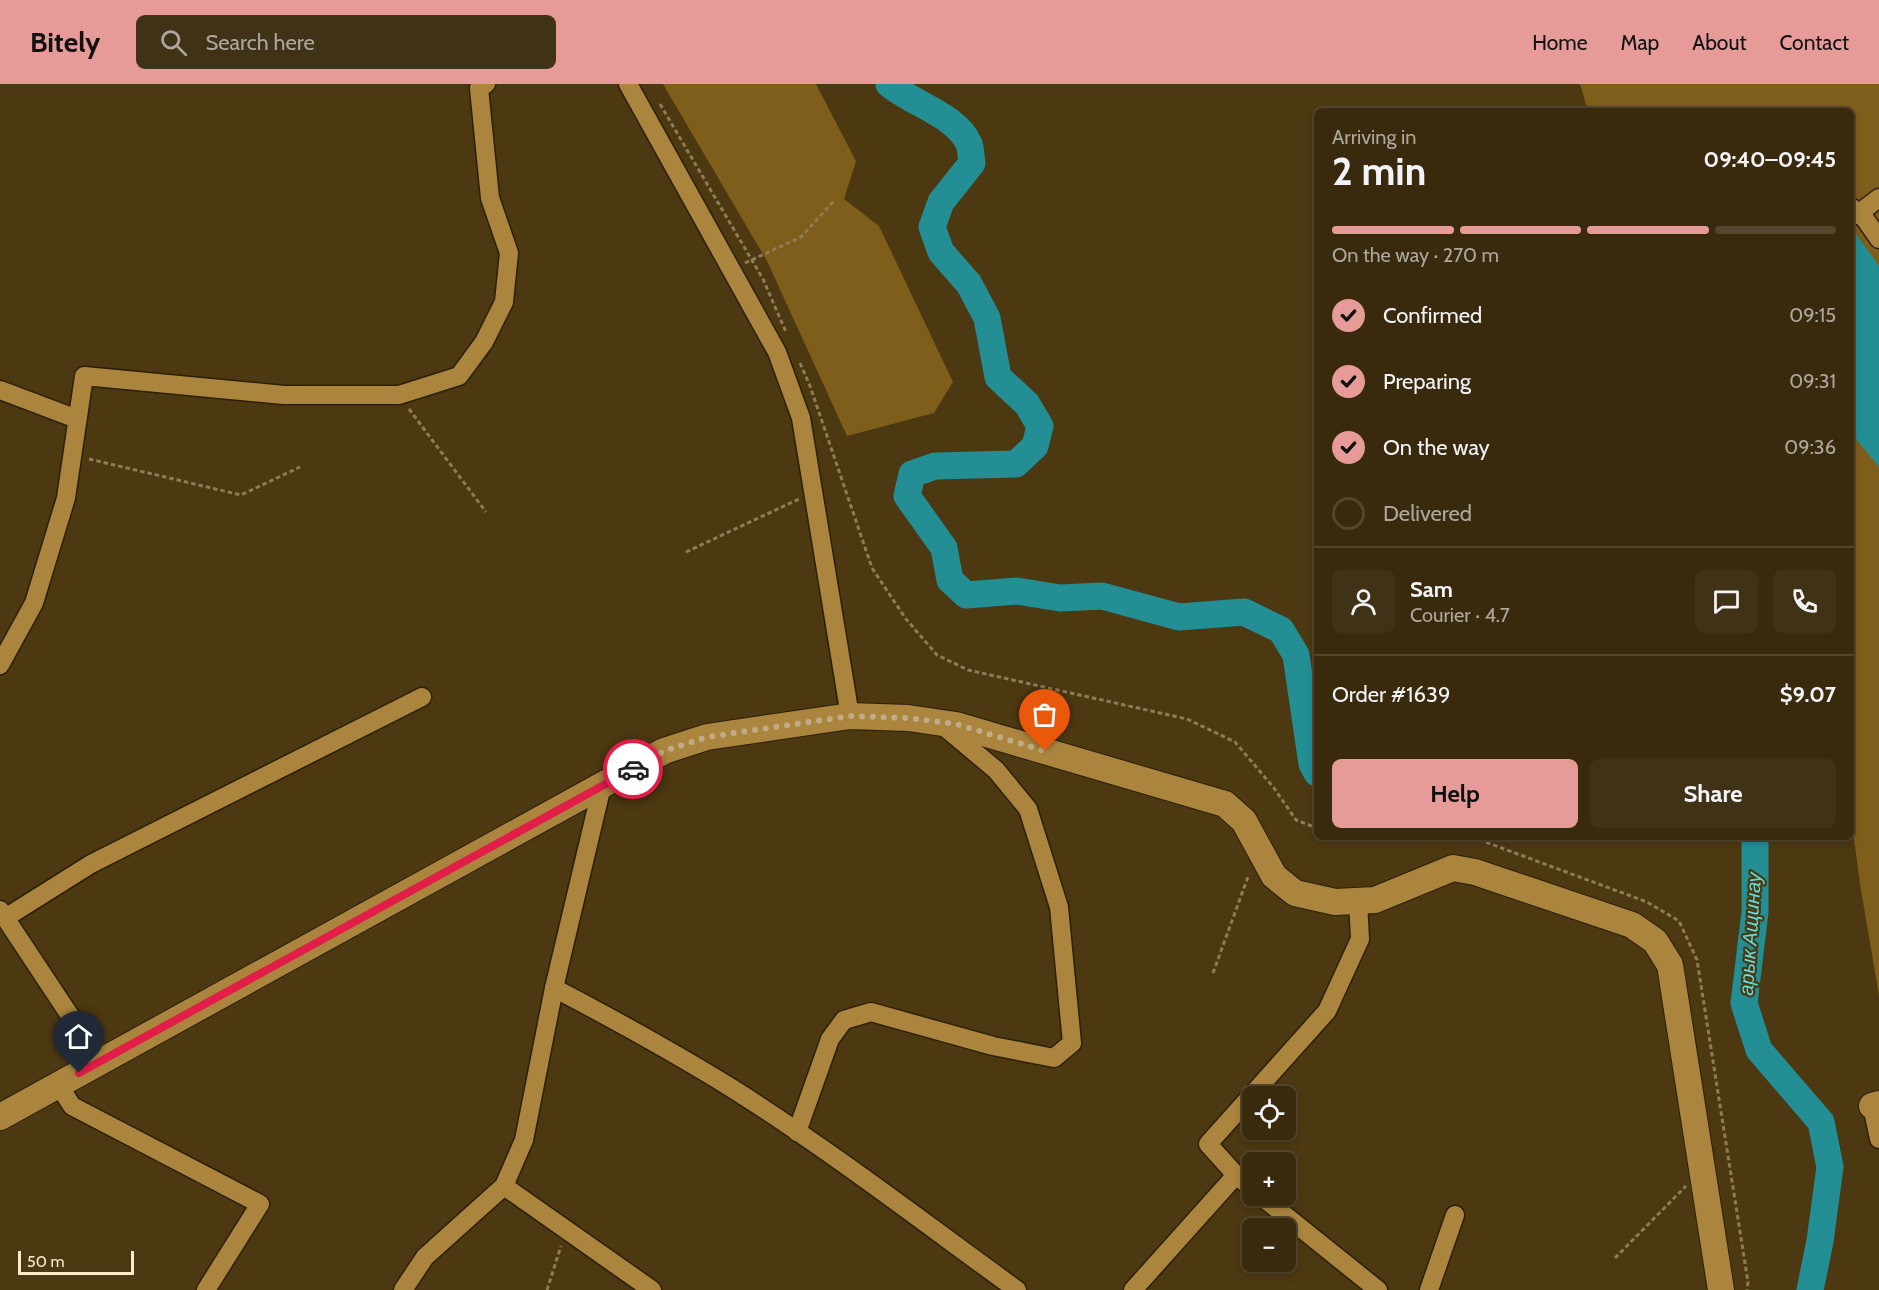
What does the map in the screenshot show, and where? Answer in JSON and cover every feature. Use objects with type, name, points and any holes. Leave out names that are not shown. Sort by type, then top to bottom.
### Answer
[{"type":"main road","points":[[0,1117],[664,751],[707,737],[850,716],[908,718],[956,724],[1225,804],[1244,821],[1274,876],[1295,893],[1335,902],[1375,900],[1453,868],[1475,872],[1632,925],[1654,941],[1670,965],[1721,1290]]},
{"type":"street","points":[[0,664],[34,603],[66,498],[84,376],[284,395],[399,395],[459,376],[484,342],[504,302],[509,253],[490,198],[479,88],[486,84]]},
{"type":"street","points":[[628,84],[734,270],[777,352],[801,418],[850,716]]},
{"type":"street","points":[[1879,198],[1854,212],[1865,219],[1879,239]]},
{"type":"street","points":[[0,390],[78,418]]},
{"type":"street","points":[[99,1061],[2,914],[91,864],[422,697]]},
{"type":"street","points":[[797,1132],[830,1039],[844,1020],[871,1012],[993,1046],[1054,1058],[1072,1043],[1059,907],[1028,809],[996,770],[938,722]]},
{"type":"street","points":[[404,1290],[426,1257],[504,1186],[525,1140],[554,988],[602,786]]},
{"type":"street","points":[[1242,1180],[1208,1144],[1327,1011],[1360,939],[1358,901]]},
{"type":"street","points":[[554,988],[651,1040],[734,1090],[797,1132],[1017,1290]]},
{"type":"street","points":[[58,1084],[72,1106],[260,1204],[206,1290]]},
{"type":"street","points":[[1875,1105],[1879,1139]]},
{"type":"street","points":[[1133,1290],[1236,1175]]},
{"type":"street","points":[[504,1186],[652,1290]]},
{"type":"street","points":[[1273,1206],[1378,1290]]},
{"type":"street","points":[[1429,1290],[1455,1215]]},
{"type":"path","points":[[660,104],[763,279],[787,332]]},
{"type":"path","points":[[734,270],[801,237],[833,202]]},
{"type":"path","points":[[796,354],[810,386],[872,568],[906,619],[937,656],[968,670],[1187,719],[1235,742],[1274,788],[1296,820],[1314,827]]},
{"type":"path","points":[[399,395],[486,512]]},
{"type":"path","points":[[72,455],[241,495],[300,467]]},
{"type":"path","points":[[686,552],[814,492]]},
{"type":"path","points":[[1213,973],[1259,847]]},
{"type":"path","points":[[1615,1258],[1702,1170]]},
{"type":"path","points":[[547,1290],[566,1229]]},
{"type":"shaded area","points":[[663,84],[816,84],[856,161],[844,199],[879,226],[953,382],[934,413],[847,436],[767,261]]},
{"type":"shaded area","points":[[1580,84],[1879,84],[1879,996],[1854,839],[1854,108],[1587,108]]},
{"type":"water","points":[[1854,231],[1879,266],[1879,467],[1854,437]]},
{"type":"waterway","name":"арык Ащинау","points":[[889,84],[955,125],[969,144],[972,163],[941,202],[932,227],[941,252],[969,284],[987,318],[998,377],[1027,404],[1040,426],[1035,446],[1016,464],[935,466],[912,474],[907,496],[944,548],[950,580],[966,595],[1017,591],[1060,598],[1102,596],[1179,617],[1244,612],[1281,630],[1296,655],[1314,768]]},
{"type":"waterway","name":"арык Ащинау","points":[[1755,840],[1755,912],[1744,1003],[1759,1050],[1821,1122],[1830,1167],[1820,1241],[1810,1290]]},
{"type":"way so far","points":[[633,769],[664,751],[707,737],[850,716],[908,718],[956,724],[1045,751]]},
{"type":"route","points":[[79,1073],[633,769]]}]
